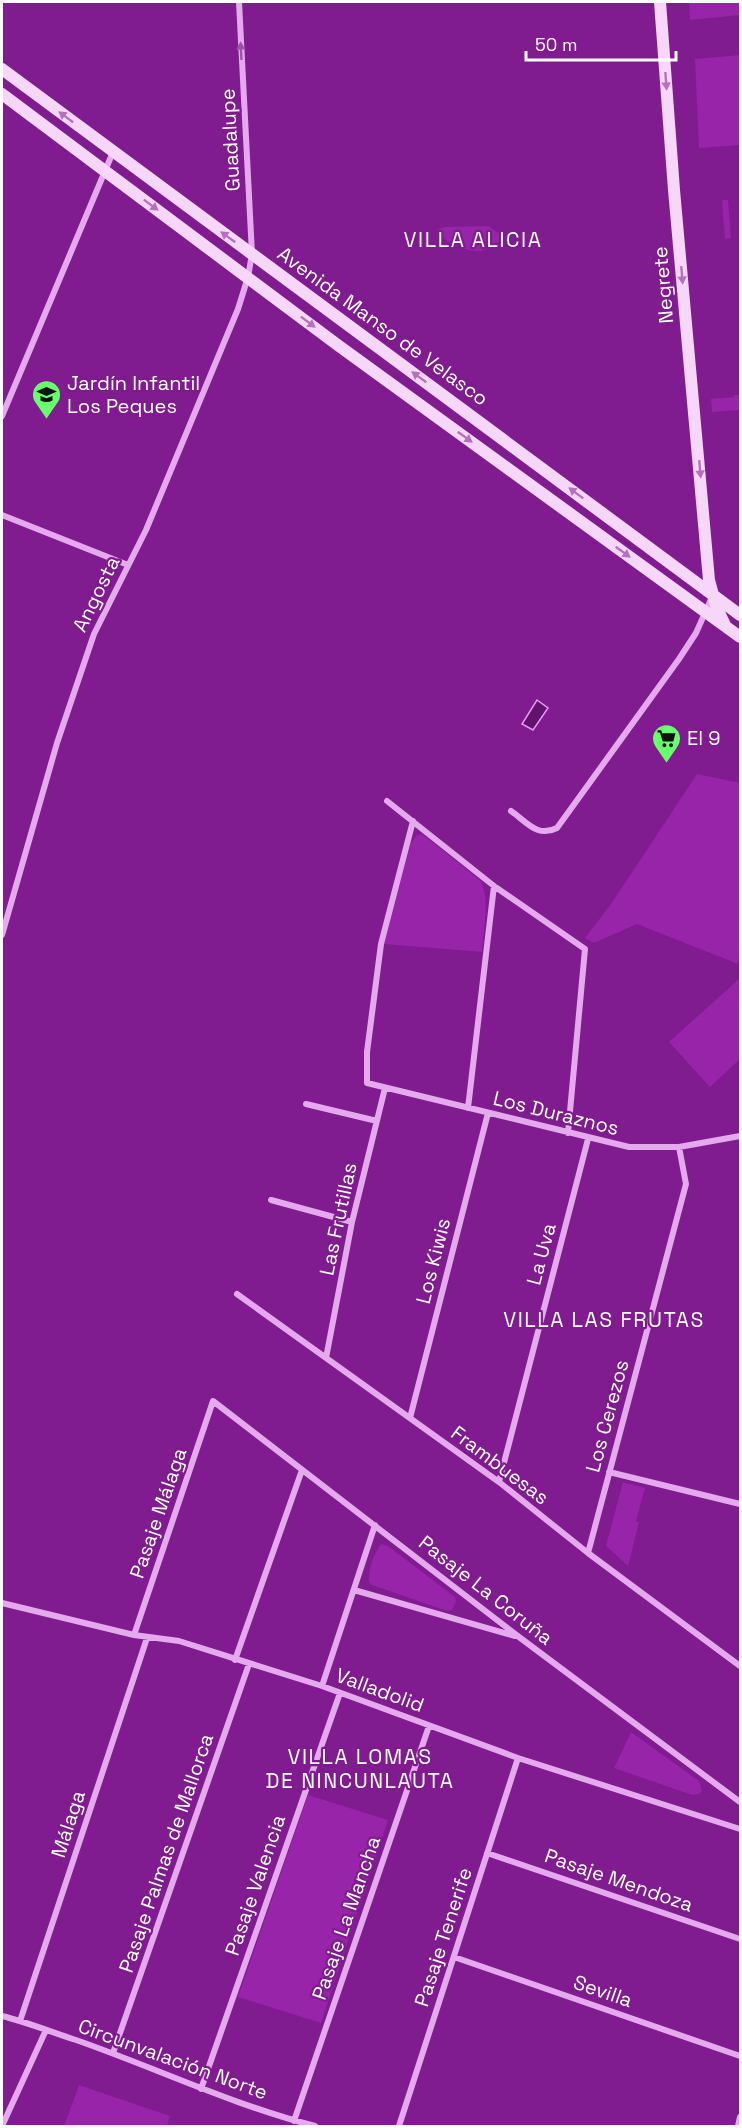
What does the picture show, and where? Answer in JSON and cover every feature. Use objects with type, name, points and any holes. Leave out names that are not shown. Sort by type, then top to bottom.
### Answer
[{"type":"main road","name":"Negrete","points":[[660,2],[674,190],[709,580],[716,606],[726,627]]},
{"type":"main road","name":"Avenida Manso de Velasco","points":[[2,69],[741,615]]},
{"type":"main road","name":"Avenida Manso de Velasco","points":[[2,94],[248,277],[741,637]]},
{"type":"main road","points":[[686,575],[697,572],[708,564]]},
{"type":"street","name":"Guadalupe","points":[[239,2],[252,254],[248,277]]},
{"type":"street","points":[[2,416],[112,152]]},
{"type":"street","name":"Angosta","points":[[2,935],[71,698],[94,634],[146,530],[238,309],[248,277]]},
{"type":"street","points":[[2,515],[128,565]]},
{"type":"street","points":[[511,811],[539,832],[549,832],[557,828],[679,659],[696,633],[713,594]]},
{"type":"street","points":[[387,801],[494,886],[585,949],[568,1133]]},
{"type":"street","name":"Los Duraznos","points":[[413,821],[381,944],[367,1052],[367,1083],[629,1147],[679,1147],[741,1136]]},
{"type":"street","points":[[468,1108],[494,886]]},
{"type":"street","name":"Las Frutillas","points":[[326,1358],[352,1222],[385,1088]]},
{"type":"street","points":[[306,1104],[377,1121]]},
{"type":"street","name":"Los Kiwis","points":[[410,1418],[488,1113]]},
{"type":"street","name":"La Uva","points":[[499,1482],[588,1138]]},
{"type":"street","name":"Los Cerezos","points":[[588,1553],[686,1184],[679,1147]]},
{"type":"street","points":[[271,1200],[352,1222]]},
{"type":"street","name":"Frambuesas","points":[[237,1294],[499,1482],[588,1553],[741,1666]]},
{"type":"street","name":"Pasaje La Coruña","points":[[213,1401],[519,1637],[741,1802]]},
{"type":"street","name":"Pasaje Málaga","points":[[134,1635],[213,1401]]},
{"type":"street","points":[[235,1660],[302,1470]]},
{"type":"street","points":[[609,1472],[741,1504]]},
{"type":"street","points":[[322,1686],[375,1525]]},
{"type":"street","points":[[354,1590],[519,1637]]},
{"type":"street","name":"Valladolid","points":[[2,1603],[147,1638],[179,1641],[322,1686],[518,1758],[741,1829]]},
{"type":"street","name":"Málaga","points":[[20,2020],[147,1638]]},
{"type":"street","name":"Pasaje Palmas de Mallorca","points":[[113,2053],[249,1664]]},
{"type":"street","name":"Pasaje Valencia","points":[[201,2089],[340,1693]]},
{"type":"street","name":"Pasaje La Mancha","points":[[294,2121],[429,1726]]},
{"type":"street","name":"Pasaje Tenerife","points":[[399,2127],[518,1758]]},
{"type":"street","name":"Pasaje Mendoza","points":[[487,1853],[741,1939]]},
{"type":"street","name":"Sevilla","points":[[454,1957],[741,2056]]},
{"type":"street","name":"Circunvalación Norte","points":[[2,2016],[20,2020],[113,2053],[201,2089],[315,2127]]},
{"type":"street","points":[[2,2127],[46,2030]]},
{"type":"street","points":[[738,2127],[741,2117]]},
{"type":"shaded area","points":[[689,2],[740,2],[740,15],[690,20]]},
{"type":"shaded area","points":[[740,55],[740,145],[699,148],[695,59]]},
{"type":"shaded area","points":[[722,200],[728,200],[731,238],[725,239]]},
{"type":"shaded area","points":[[488,226],[500,234],[500,242],[484,250],[468,250],[437,235],[438,229],[445,227]]},
{"type":"shaded area","points":[[734,395],[740,395],[740,410],[712,412],[711,399],[734,397]]},
{"type":"shaded area","points":[[537,700],[548,708],[533,730],[522,724]]},
{"type":"shaded area","points":[[697,774],[740,783],[740,950],[738,964],[637,924],[594,943],[585,938],[611,904]]},
{"type":"shaded area","points":[[422,834],[480,880],[486,905],[482,952],[384,944],[411,843],[417,835]]},
{"type":"shaded area","points":[[740,978],[740,1059],[710,1087],[669,1042]]},
{"type":"shaded area","points":[[623,1482],[645,1488],[628,1566],[606,1546]]},
{"type":"shaded area","points":[[381,1544],[388,1546],[455,1597],[456,1602],[452,1610],[447,1611],[372,1585],[369,1582],[371,1567]]},
{"type":"shaded area","points":[[631,1732],[699,1781],[702,1791],[692,1795],[614,1768]]},
{"type":"shaded area","points":[[308,1795],[388,1820],[321,2023],[238,1997]]},
{"type":"shaded area","points":[[79,2085],[170,2116],[167,2126],[64,2126]]},
{"type":"place","name":"Jardín Infantil Los Peques","points":[[46,420]]},
{"type":"place","name":"El 9","points":[[666,764]]},
{"type":"district","name":"VILLA ALICIA","points":[[473,240]]},
{"type":"district","name":"VILLA LAS FRUTAS","points":[[604,1320]]},
{"type":"district","name":"VILLA LOMAS DE NINCUNLAUTA","points":[[360,1769]]}]
